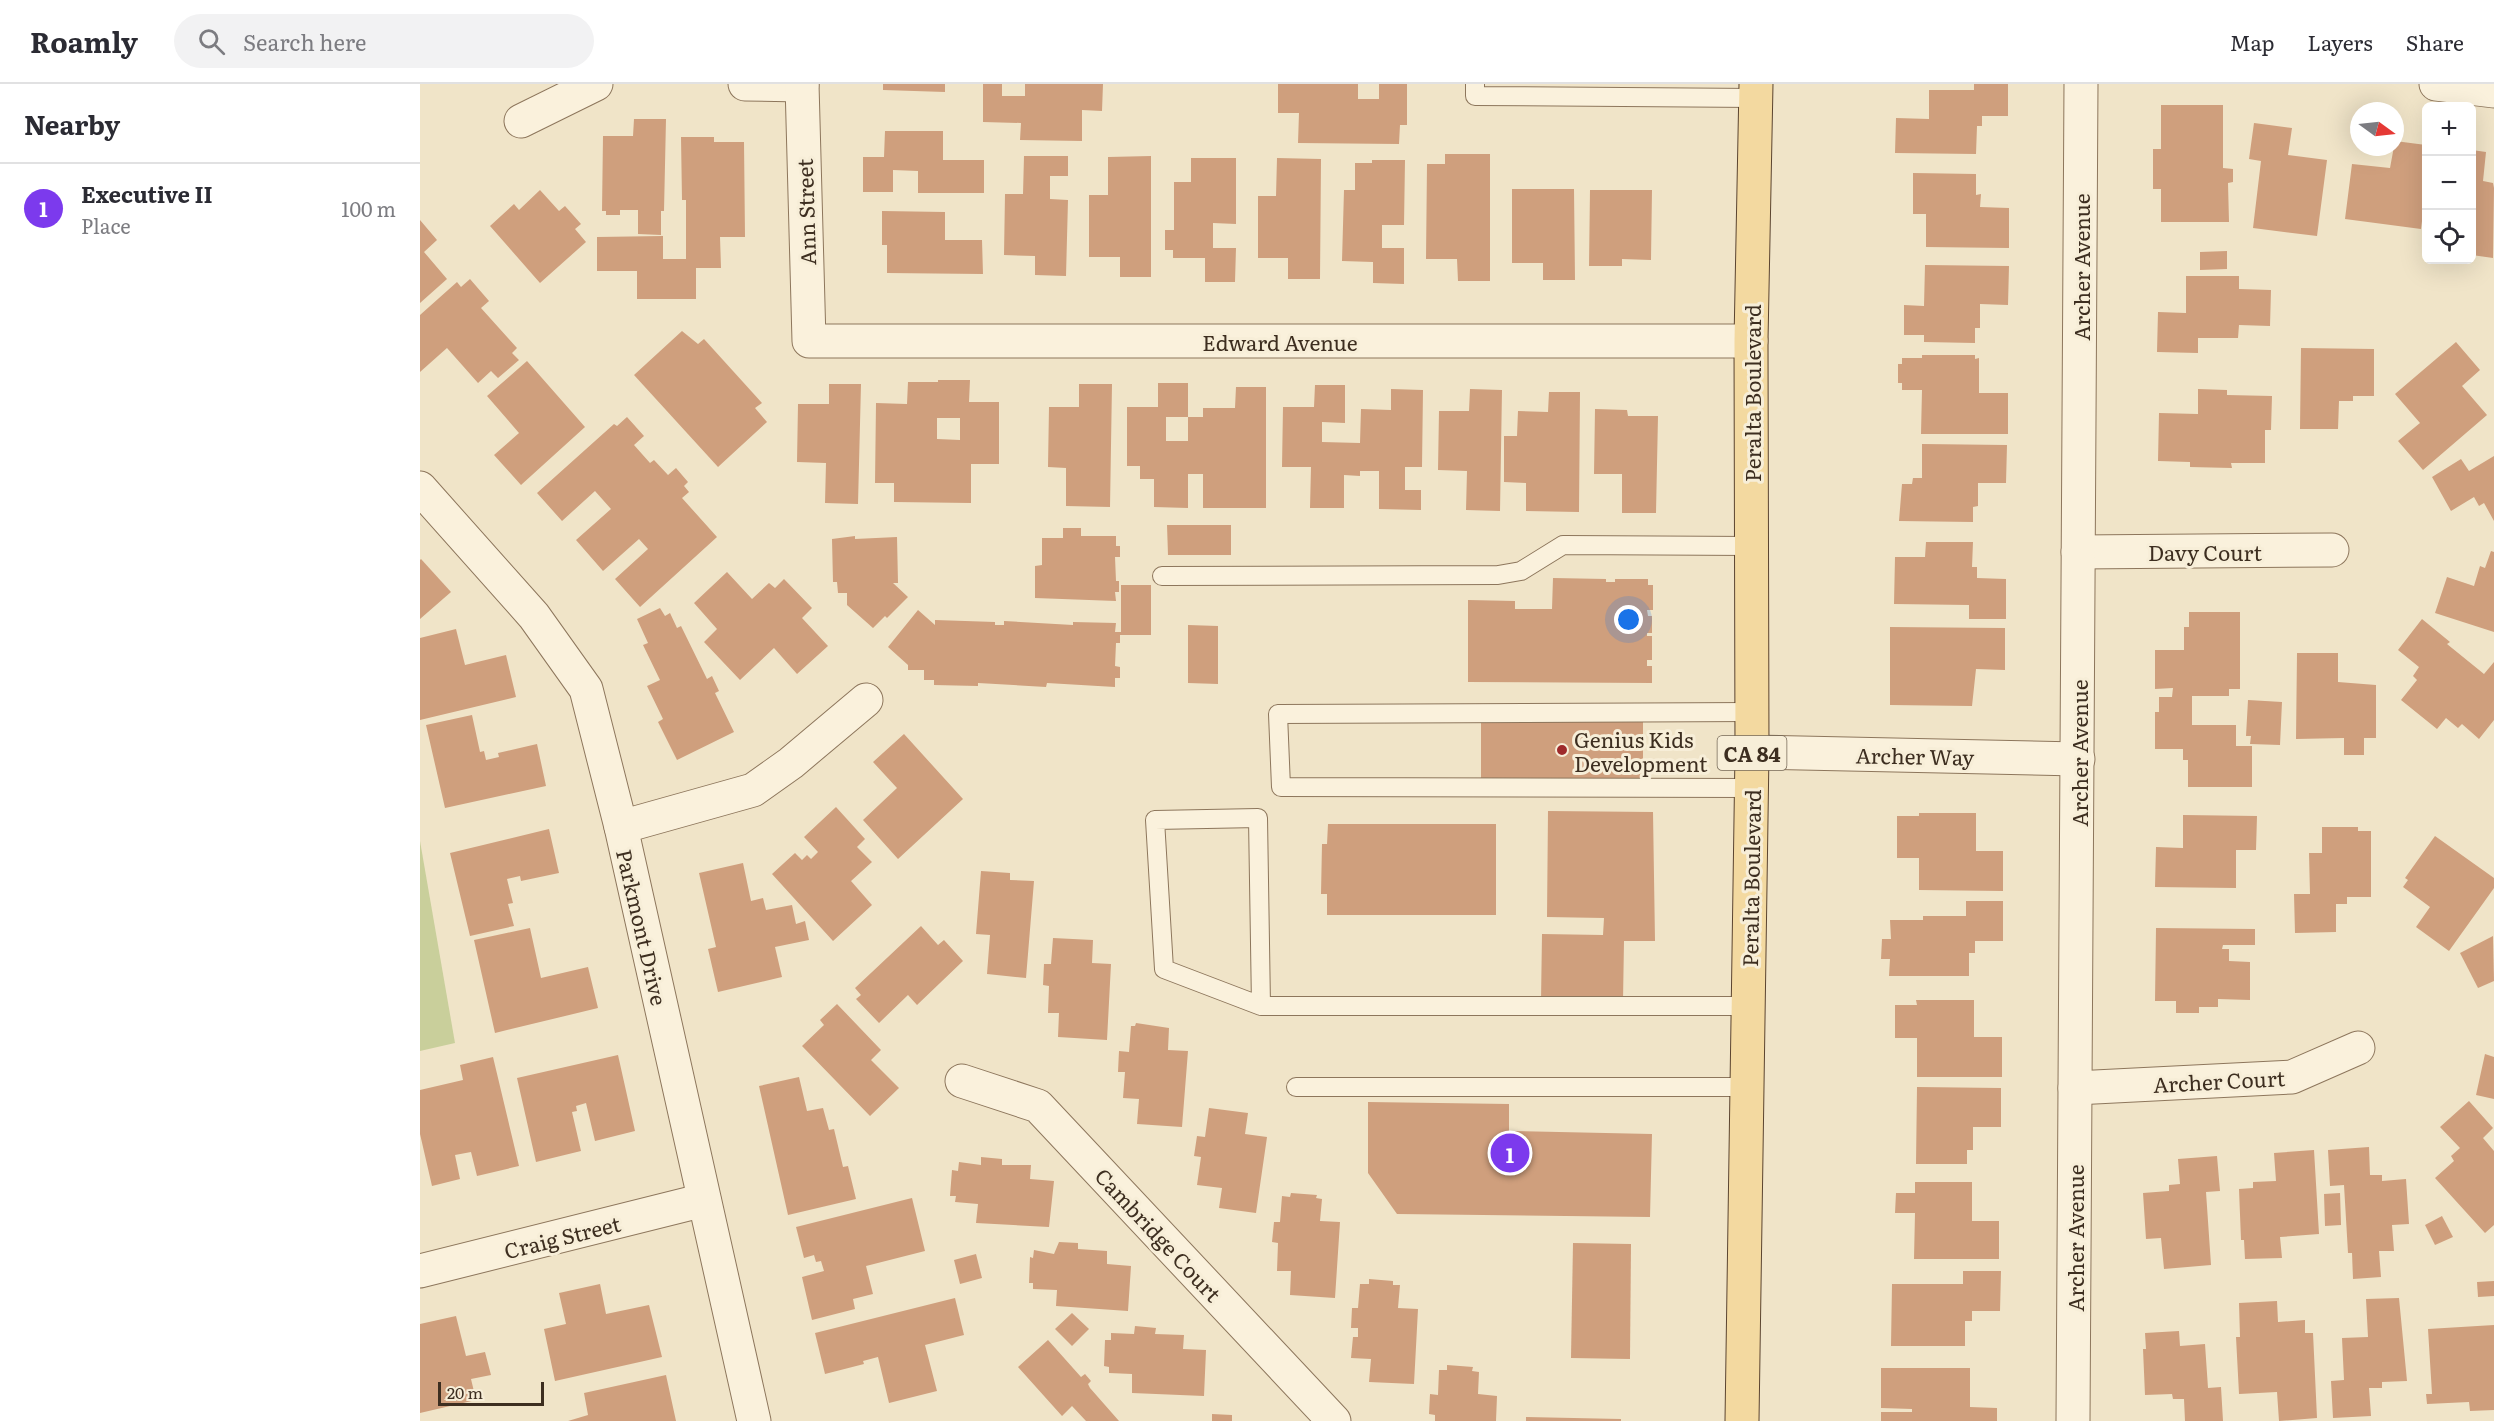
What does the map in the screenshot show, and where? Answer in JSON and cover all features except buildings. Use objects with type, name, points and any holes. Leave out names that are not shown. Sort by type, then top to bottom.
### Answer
[{"type":"main road","name":"Peralta Boulevard","points":[[1742,1421],[1752,752],[1751,341],[1756,91]]},
{"type":"street","points":[[521,121],[596,84]]},
{"type":"street","points":[[745,84],[802,85]]},
{"type":"street","name":"Archer Avenue","points":[[2073,1421],[2081,84]]},
{"type":"street","points":[[2436,84],[2494,91]]},
{"type":"street","name":"Ann Street","points":[[802,85],[809,341]]},
{"type":"street","name":"Edward Avenue","points":[[809,341],[1751,341]]},
{"type":"street","name":"Parkmont Drive","points":[[420,488],[534,616],[586,689],[621,826],[754,1421]]},
{"type":"street","name":"Davy Court","points":[[2078,552],[2332,550]]},
{"type":"street","points":[[621,826],[753,790],[791,763],[866,700]]},
{"type":"street","name":"Archer Way","points":[[1752,752],[2078,759]]},
{"type":"street","name":"Archer Court","points":[[2075,1088],[2292,1077],[2358,1048]]},
{"type":"street","name":"Cambridge Court","points":[[962,1081],[1038,1106],[1334,1421]]},
{"type":"street","name":"Craig Street","points":[[420,1271],[704,1200]]},
{"type":"lane","points":[[1475,84],[1475,96],[1756,91]]},
{"type":"lane","points":[[1162,576],[1498,574],[1521,571],[1563,545],[1751,546]]},
{"type":"lane","points":[[1751,788],[1281,787],[1278,714],[1752,712]]},
{"type":"lane","points":[[1261,1006],[1258,818],[1155,820],[1164,969],[1261,1006],[1748,1006]]},
{"type":"lane","points":[[1296,1087],[1747,1087]]},
{"type":"green space","points":[[420,841],[455,1043],[420,1051]]},
{"type":"place","name":"Genius Kids Development","points":[[1562,750]]},
{"type":"place","name":"Executive II","points":[[1510,1153]]}]
